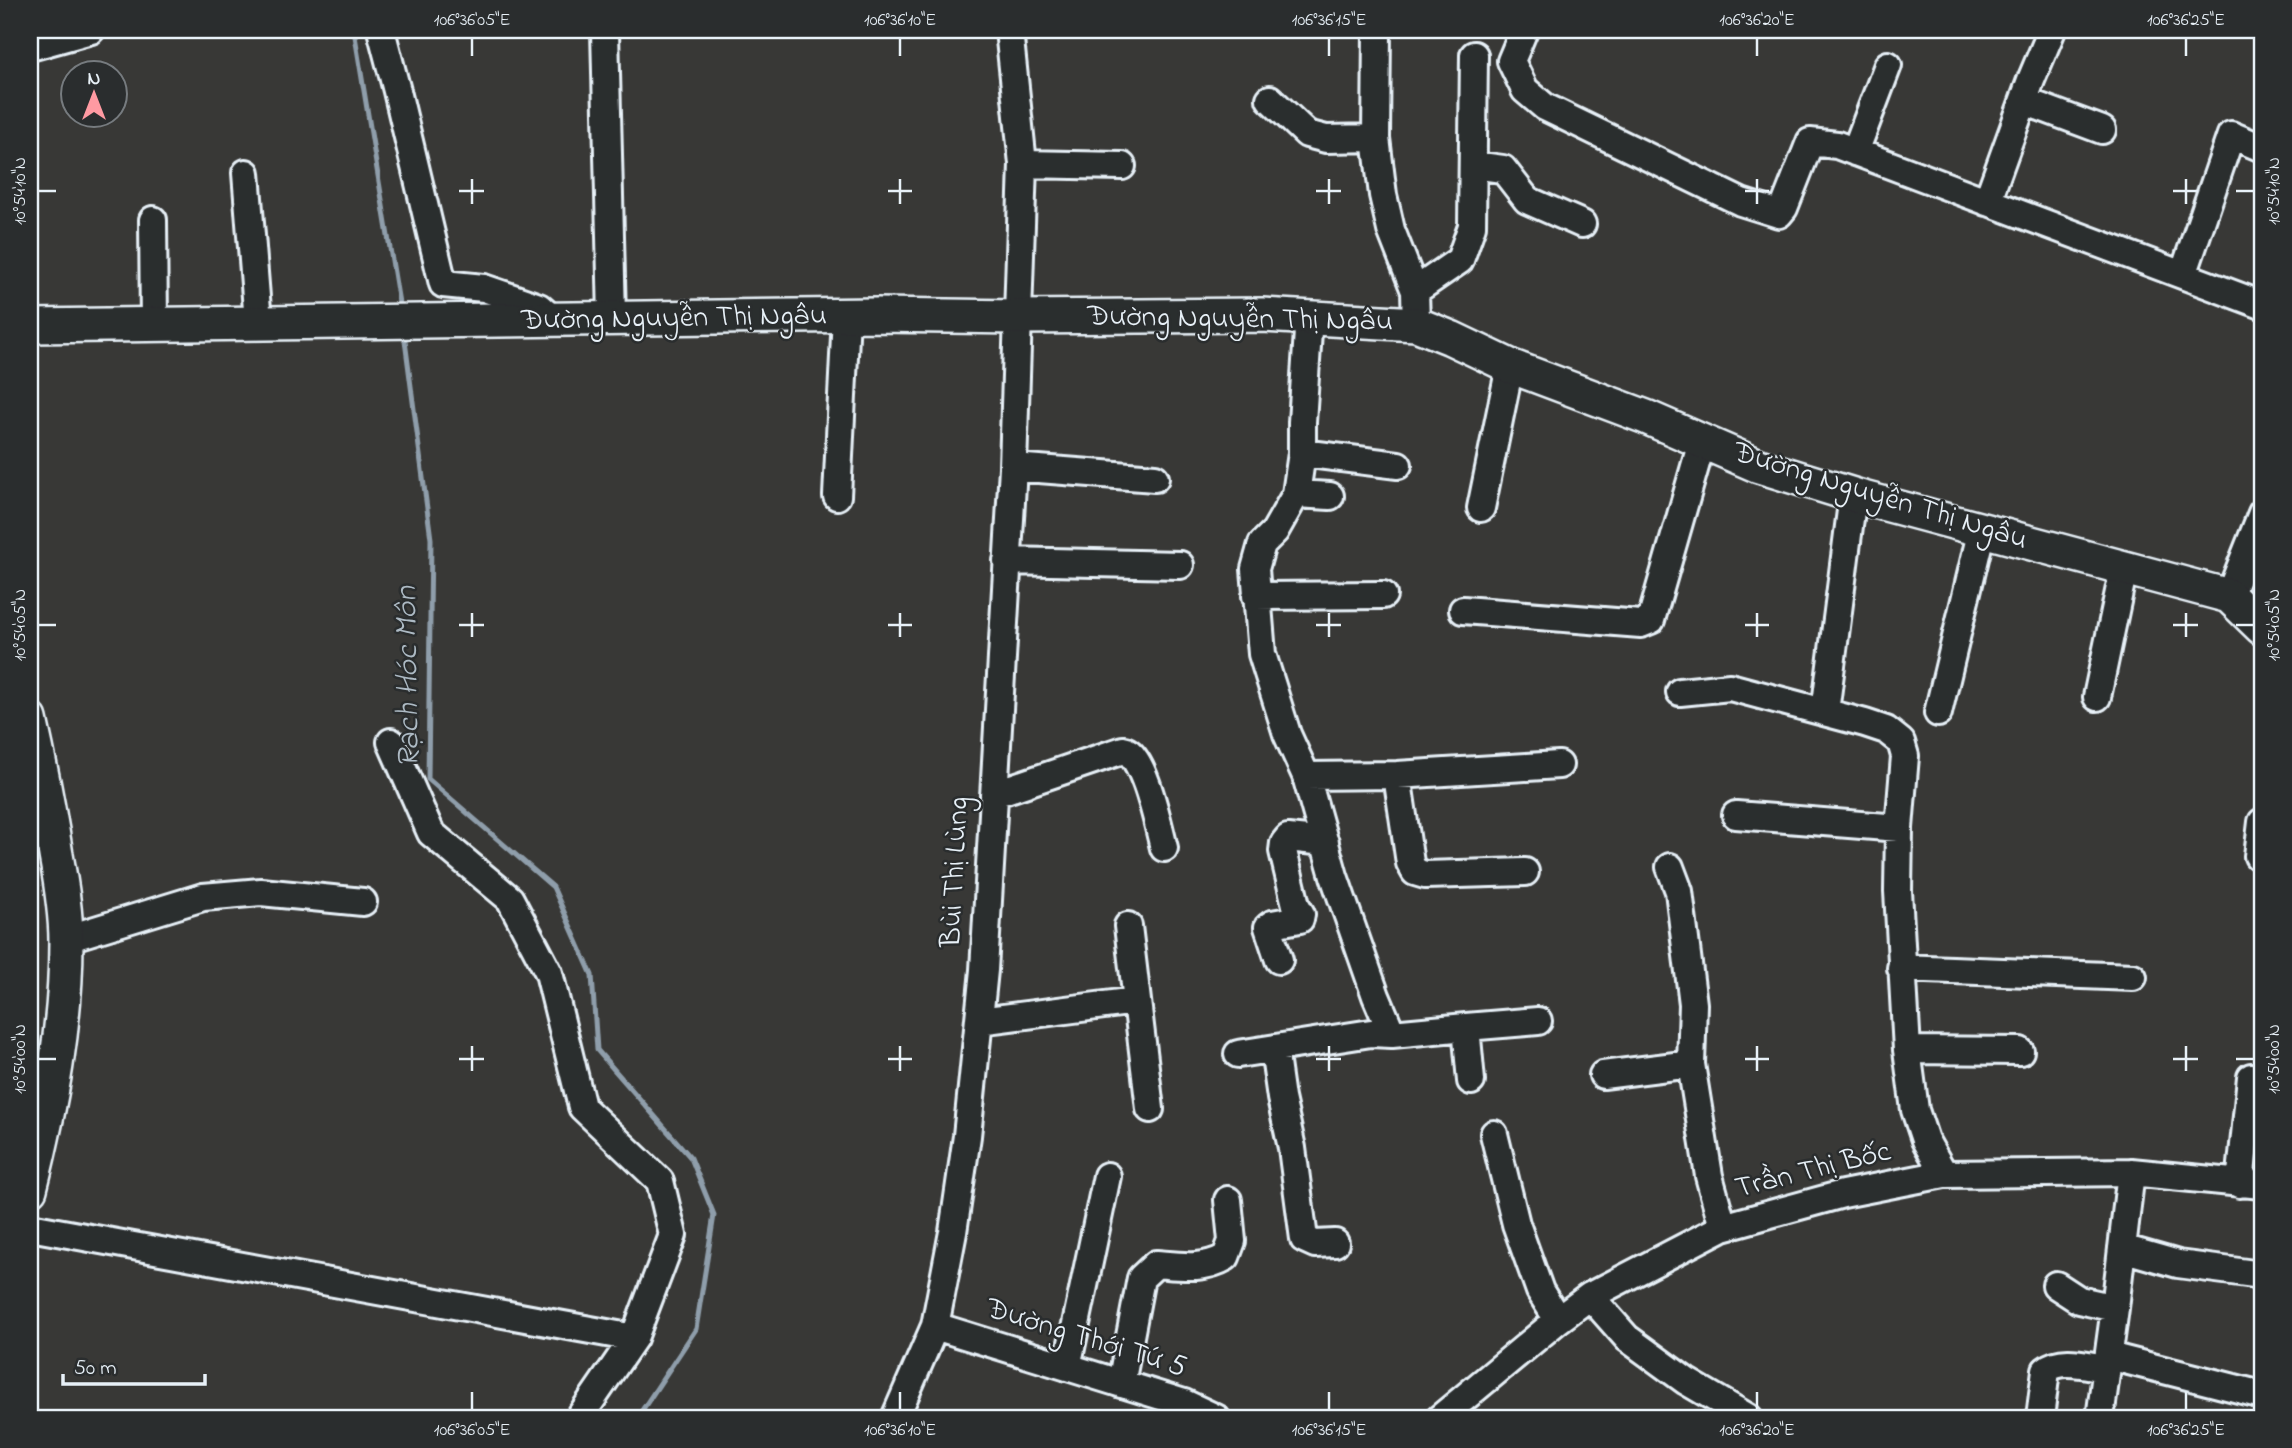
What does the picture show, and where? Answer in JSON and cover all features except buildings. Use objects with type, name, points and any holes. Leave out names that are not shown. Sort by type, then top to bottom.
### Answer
[{"type":"main road","name":"Đường Nguyễn Thị Ngâu","points":[[258,322],[846,316],[1309,316],[1416,324],[1510,366],[1646,417],[1759,466],[1853,495],[2229,596],[2262,628]]},
{"type":"main road","points":[[30,326],[258,322]]},
{"type":"main road","points":[[30,719],[61,881],[66,939],[61,1035],[50,1108],[30,1189]]},
{"type":"street","points":[[30,47],[90,30]]},
{"type":"street","points":[[381,30],[443,284],[484,288],[539,307],[555,321]]},
{"type":"street","name":"Bùi Thị Lùng","points":[[895,1418],[935,1326],[953,1232],[967,1136],[984,970],[1013,467],[1023,164],[1009,30]]},
{"type":"street","points":[[1377,30],[1376,138],[1383,195],[1391,230],[1415,291],[1416,324]]},
{"type":"street","points":[[1524,30],[1511,61],[1525,90],[1545,107],[1769,213],[1779,215],[1784,208],[1810,142],[1837,145],[2262,305]]},
{"type":"street","points":[[1987,202],[2052,30]]},
{"type":"street","points":[[604,31],[612,318]]},
{"type":"street","points":[[1415,291],[1460,260],[1472,226],[1474,55]]},
{"type":"street","points":[[1855,152],[1888,65]]},
{"type":"street","points":[[1270,99],[1307,134],[1326,139],[1376,138]]},
{"type":"street","points":[[2024,100],[2102,130]]},
{"type":"street","points":[[2183,275],[2231,135],[2262,148]]},
{"type":"street","points":[[1023,164],[1122,166]]},
{"type":"street","points":[[1473,165],[1503,169],[1527,200],[1582,223]]},
{"type":"street","points":[[246,173],[258,322]]},
{"type":"street","points":[[153,220],[154,324]]},
{"type":"street","points":[[837,496],[846,316]]},
{"type":"street","points":[[1309,316],[1302,453],[1296,494],[1275,531],[1262,544],[1255,569],[1262,654],[1287,734],[1306,776],[1334,876],[1367,972],[1392,1034]]},
{"type":"street","points":[[1481,508],[1510,366]]},
{"type":"street","points":[[1464,610],[1641,624],[1651,620],[1702,442]]},
{"type":"street","points":[[1302,453],[1398,465]]},
{"type":"street","points":[[1013,467],[1155,478]]},
{"type":"street","points":[[1296,494],[1330,496]]},
{"type":"street","points":[[1825,712],[1853,495]]},
{"type":"street","points":[[2229,596],[2262,513]]},
{"type":"street","points":[[1938,713],[1982,529]]},
{"type":"street","points":[[1007,561],[1180,565]]},
{"type":"street","points":[[2096,697],[2124,568]]},
{"type":"street","points":[[1256,596],[1383,595]]},
{"type":"street","points":[[1680,692],[1730,687],[1886,730],[1901,742],[1905,756],[1899,828],[1898,891],[1906,1050],[1914,1110],[1925,1140],[1944,1174]]},
{"type":"street","points":[[391,742],[430,833],[510,899],[549,973],[582,1107],[660,1181],[673,1235],[634,1338],[579,1418]]},
{"type":"street","points":[[994,794],[1123,750],[1128,751],[1135,756],[1142,772],[1164,848]]},
{"type":"street","points":[[1306,776],[1397,775],[1559,765]]},
{"type":"street","points":[[1397,775],[1410,863],[1415,872],[1425,875],[1525,872]]},
{"type":"street","points":[[1736,815],[1899,828]]},
{"type":"street","points":[[2258,856],[2262,822]]},
{"type":"street","points":[[1279,960],[1268,926],[1300,919],[1301,914],[1296,905],[1283,851],[1284,844],[1288,838],[1325,842]]},
{"type":"street","points":[[1670,867],[1679,891],[1693,1004],[1691,1064],[1709,1176],[1723,1227]]},
{"type":"street","points":[[66,939],[203,897],[261,892],[363,902]]},
{"type":"street","points":[[1128,926],[1150,1109]]},
{"type":"street","points":[[1901,968],[2133,977]]},
{"type":"street","points":[[979,1021],[1136,1000]]},
{"type":"street","points":[[1238,1054],[1371,1033],[1392,1034],[1538,1021]]},
{"type":"street","points":[[1466,1027],[1471,1081]]},
{"type":"street","points":[[1274,1049],[1292,1147],[1304,1239],[1315,1244],[1335,1243]]},
{"type":"street","points":[[1906,1050],[2020,1051]]},
{"type":"street","points":[[1603,1074],[1691,1064]]},
{"type":"street","points":[[2251,1077],[2251,1184]]},
{"type":"street","points":[[1494,1134],[1516,1224],[1540,1292],[1558,1320]]},
{"type":"street","points":[[2100,1418],[2130,1172]]},
{"type":"street","name":"Trần Thị Bốc","points":[[1440,1418],[1590,1296],[1723,1227],[1843,1194],[1944,1174],[2130,1172],[2251,1184]]},
{"type":"street","points":[[1067,1367],[1107,1176]]},
{"type":"street","points":[[1121,1384],[1141,1278],[1156,1264],[1193,1267],[1214,1264],[1226,1257],[1232,1241],[1228,1200]]},
{"type":"street","points":[[30,1227],[634,1338]]},
{"type":"street","points":[[2122,1248],[2178,1264],[2262,1275]]},
{"type":"street","points":[[2056,1285],[2079,1300],[2115,1308]]},
{"type":"street","points":[[1590,1296],[1627,1338],[1686,1381],[1749,1418]]},
{"type":"street","name":"Đường Thới Tứ 5","points":[[935,1326],[1184,1403],[1216,1418]]},
{"type":"street","points":[[2040,1418],[2046,1370],[2053,1364],[2061,1363],[2108,1362],[2262,1395]]},
{"type":"waterway","name":"Rạch Hóc Môn","points":[[354,30],[400,309]]},
{"type":"waterway","name":"Rạch Hóc Môn","points":[[404,333],[431,539],[428,779],[553,887],[592,975],[597,1050],[691,1158],[714,1215],[696,1329],[637,1418]]}]
